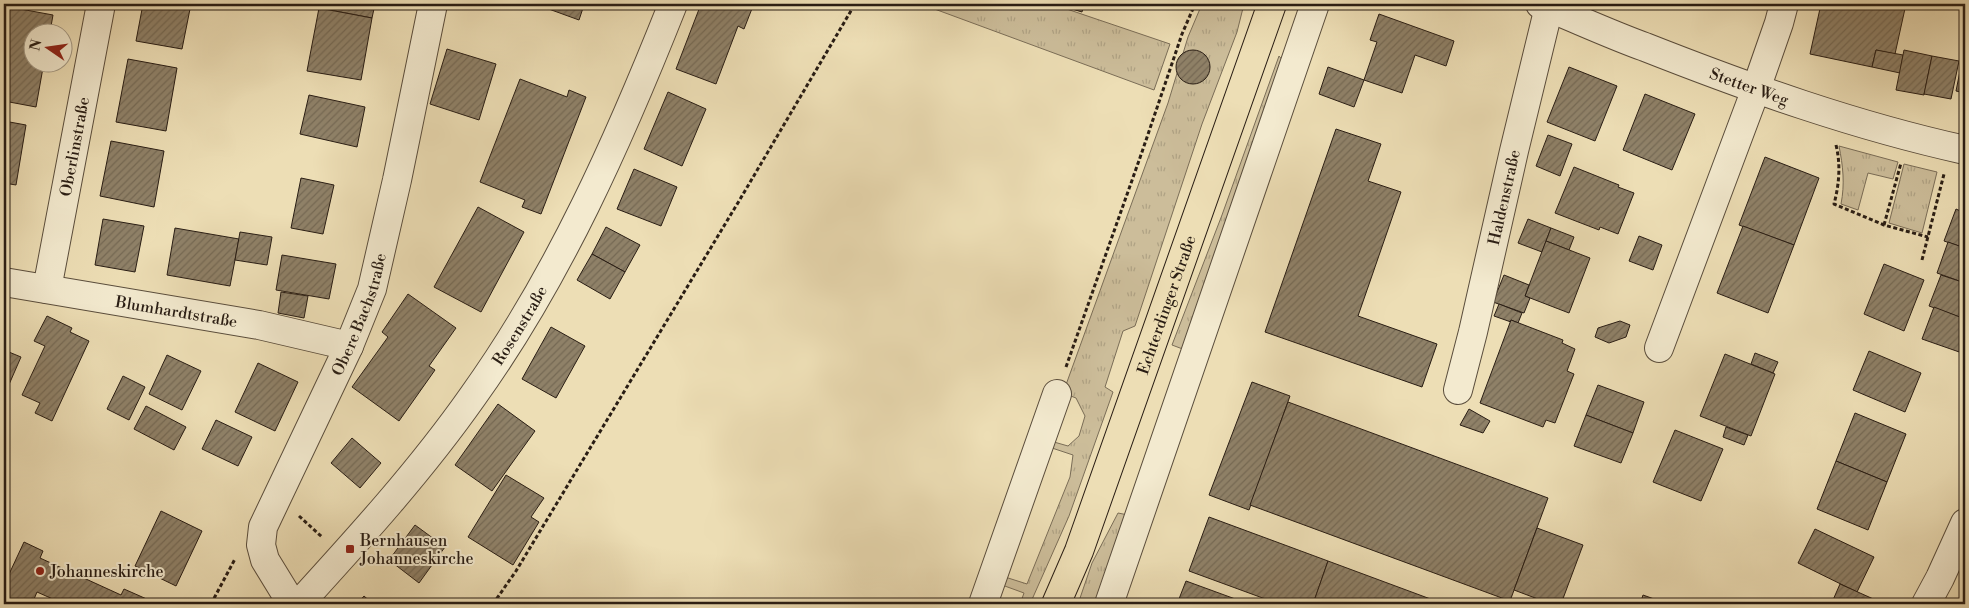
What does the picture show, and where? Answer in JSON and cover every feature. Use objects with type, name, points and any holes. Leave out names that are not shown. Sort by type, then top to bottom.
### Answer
[{"type":"main road","name":"Echterdinger Straße","points":[[1056,604],[1079,551],[1272,4]]},
{"type":"street","name":"Oberlinstraße","points":[[47,289],[101,4]]},
{"type":"street","name":"Obere Bachstraße","points":[[292,604],[265,560],[261,545],[263,527],[349,346],[372,289],[433,4]]},
{"type":"street","name":"Rosenstraße","points":[[299,604],[342,557],[439,443],[474,395],[549,276],[626,119],[673,4]]},
{"type":"street","points":[[1109,604],[1315,4]]},
{"type":"street","points":[[1659,348],[1756,89],[1779,24],[1784,4]]},
{"type":"street","name":"Stetter Weg","points":[[1545,6],[1643,47],[1756,89],[1856,120],[1958,148]]},
{"type":"street","name":"Haldenstraße","points":[[1458,390],[1474,332],[1545,6]]},
{"type":"street","name":"Blumhardtstraße","points":[[4,282],[259,325],[349,346]]},
{"type":"street","points":[[983,604],[1057,394]]},
{"type":"street","points":[[1926,604],[1965,523]]},
{"type":"path","points":[[493,604],[546,521],[855,4]]},
{"type":"path","points":[[1057,394],[1182,34],[1195,4]]},
{"type":"path","points":[[1835,143],[1839,169],[1838,188],[1834,204],[1884,225],[1928,237]]},
{"type":"path","points":[[1922,260],[1958,148]]},
{"type":"path","points":[[1884,225],[1902,157]]},
{"type":"path","points":[[277,495],[342,557]]},
{"type":"green space","points":[[921,4],[1052,4],[1170,44],[1154,90]]},
{"type":"green space","points":[[1202,4],[1244,4],[1237,32],[1202,124],[1135,326],[1123,331],[1105,387],[1113,392],[1069,516],[1030,604],[1020,604],[1024,593],[1002,585],[1005,577],[1027,584],[1070,477],[1073,455],[1052,448],[1054,442],[1068,446],[1079,436],[1085,416],[1076,398],[1063,393],[1168,103],[1188,37]]},
{"type":"green space","points":[[1279,56],[1284,62],[1188,351],[1172,345],[1222,215]]},
{"type":"green space","points":[[1839,146],[1898,162],[1893,179],[1868,173],[1858,210],[1841,204],[1843,175]]},
{"type":"green space","points":[[1904,164],[1937,172],[1922,233],[1889,223]]},
{"type":"green space","points":[[1118,513],[1128,515],[1099,604],[1078,604],[1092,563]]},
{"type":"building","points":[[143,4],[191,4],[182,49],[136,41]]},
{"type":"building","points":[[320,4],[375,4],[372,18],[319,8]]},
{"type":"building","points":[[535,4],[580,4],[584,5],[579,20]]},
{"type":"building","points":[[701,4],[747,4],[753,6],[744,29],[738,26],[716,84],[676,69]]},
{"type":"building","points":[[1060,4],[1084,4],[1082,12]]},
{"type":"building","points":[[1821,4],[1906,4],[1895,54],[1876,50],[1872,67],[1810,54]]},
{"type":"building","points":[[4,6],[53,15],[52,22],[22,22],[22,72],[42,72],[36,107],[4,101]]},
{"type":"building","points":[[319,8],[372,18],[361,80],[307,71]]},
{"type":"building","points":[[1379,14],[1454,41],[1446,66],[1415,55],[1402,93],[1364,80],[1377,42],[1370,40]]},
{"type":"building","points":[[1965,46],[1965,93],[1956,91]]},
{"type":"building","points":[[447,49],[496,64],[479,120],[430,104]]},
{"type":"building","points":[[1193,50],[1200,51],[1205,55],[1209,60],[1209,74],[1205,79],[1200,83],[1193,84],[1186,83],[1181,79],[1177,74],[1176,67],[1177,60],[1181,55],[1186,51]]},
{"type":"building","points":[[1876,50],[1903,55],[1900,73],[1872,67]]},
{"type":"building","points":[[1904,50],[1932,56],[1924,95],[1896,90]]},
{"type":"building","points":[[1932,56],[1959,61],[1951,99],[1924,94]]},
{"type":"building","points":[[128,59],[177,68],[166,131],[116,122]]},
{"type":"building","points":[[1328,67],[1364,80],[1354,107],[1319,94]]},
{"type":"building","points":[[1569,67],[1617,86],[1595,141],[1547,122]]},
{"type":"building","points":[[520,79],[567,97],[569,90],[586,97],[541,214],[522,207],[525,200],[480,182]]},
{"type":"building","points":[[668,92],[706,109],[682,166],[644,149]]},
{"type":"building","points":[[1645,94],[1695,114],[1672,170],[1623,150]]},
{"type":"building","points":[[309,95],[365,107],[357,147],[300,134]]},
{"type":"building","points":[[4,121],[26,125],[16,185],[4,183]]},
{"type":"building","points":[[1336,129],[1381,144],[1368,181],[1401,192],[1358,316],[1437,344],[1422,387],[1265,332]]},
{"type":"building","points":[[1548,135],[1572,144],[1560,176],[1536,166]]},
{"type":"building","points":[[111,141],[164,151],[154,207],[100,196]]},
{"type":"building","points":[[1765,157],[1819,178],[1794,245],[1739,225]]},
{"type":"building","points":[[1574,167],[1634,193],[1618,234],[1600,227],[1599,230],[1555,213]]},
{"type":"building","points":[[634,169],[677,187],[661,226],[617,209]]},
{"type":"building","points":[[301,178],[334,185],[323,234],[291,228]]},
{"type":"building","points":[[478,207],[524,232],[481,312],[434,287]]},
{"type":"building","points":[[1956,209],[1965,213],[1965,248],[1944,241]]},
{"type":"building","points":[[103,219],[144,226],[135,272],[95,265]]},
{"type":"building","points":[[1528,219],[1551,228],[1542,252],[1518,243]]},
{"type":"building","points":[[1743,226],[1794,245],[1768,313],[1717,293]]},
{"type":"building","points":[[606,227],[640,245],[625,272],[592,254]]},
{"type":"building","points":[[175,228],[239,239],[230,286],[167,275]]},
{"type":"building","points":[[1551,228],[1574,237],[1569,250],[1546,241]]},
{"type":"building","points":[[240,232],[272,237],[267,265],[235,260]]},
{"type":"building","points":[[1639,236],[1662,245],[1653,270],[1629,261]]},
{"type":"building","points":[[1546,241],[1590,258],[1569,313],[1525,296]]},
{"type":"building","points":[[1948,242],[1965,248],[1965,283],[1937,273]]},
{"type":"building","points":[[592,254],[625,272],[610,299],[577,280]]},
{"type":"building","points":[[282,255],[336,264],[329,299],[276,290]]},
{"type":"building","points":[[1884,264],[1924,280],[1904,331],[1864,314]]},
{"type":"building","points":[[1504,275],[1529,285],[1525,296],[1530,298],[1524,313],[1493,302]]},
{"type":"building","points":[[1941,275],[1965,283],[1965,319],[1929,306]]},
{"type":"building","points":[[281,292],[308,296],[304,318],[278,313]]},
{"type":"building","points":[[408,294],[456,328],[429,366],[435,370],[399,421],[352,387],[388,337],[382,332]]},
{"type":"building","points":[[1499,304],[1522,313],[1518,323],[1494,316]]},
{"type":"building","points":[[1934,307],[1965,319],[1965,354],[1922,339]]},
{"type":"building","points":[[47,316],[72,328],[70,332],[89,341],[52,421],[35,413],[40,403],[22,395],[45,346],[34,341]]},
{"type":"building","points":[[1511,320],[1563,340],[1562,343],[1575,349],[1567,371],[1574,374],[1555,423],[1546,420],[1543,427],[1480,403]]},
{"type":"building","points":[[1620,321],[1630,325],[1626,337],[1609,343],[1595,337],[1598,328]]},
{"type":"building","points":[[551,327],[585,346],[556,398],[522,379]]},
{"type":"building","points":[[4,350],[21,357],[4,396]]},
{"type":"building","points":[[1869,351],[1921,373],[1905,412],[1853,390]]},
{"type":"building","points":[[1755,353],[1778,362],[1773,373],[1751,364]]},
{"type":"building","points":[[1725,354],[1775,374],[1751,436],[1700,416]]},
{"type":"building","points":[[167,355],[201,371],[182,410],[149,394]]},
{"type":"building","points":[[258,363],[298,382],[275,431],[235,412]]},
{"type":"building","points":[[123,376],[145,387],[129,420],[107,409]]},
{"type":"building","points":[[1252,382],[1290,396],[1249,510],[1209,495]]},
{"type":"building","points":[[1598,385],[1644,402],[1633,433],[1586,415]]},
{"type":"building","points":[[1288,402],[1548,498],[1510,601],[1250,505]]},
{"type":"building","points":[[498,404],[535,431],[492,491],[455,465]]},
{"type":"building","points":[[146,406],[186,427],[174,450],[134,429]]},
{"type":"building","points":[[1469,409],[1490,421],[1483,433],[1460,425]]},
{"type":"building","points":[[1855,413],[1906,434],[1887,482],[1836,461]]},
{"type":"building","points":[[1586,415],[1633,433],[1621,463],[1574,446]]},
{"type":"building","points":[[216,420],[252,437],[238,466],[202,449]]},
{"type":"building","points":[[1726,427],[1748,435],[1744,445],[1723,437]]},
{"type":"building","points":[[1675,430],[1723,449],[1701,501],[1653,482]]},
{"type":"building","points":[[352,438],[381,463],[360,488],[331,463]]},
{"type":"building","points":[[1836,461],[1887,482],[1868,530],[1817,509]]},
{"type":"building","points":[[506,475],[544,498],[531,517],[539,522],[513,565],[468,537]]},
{"type":"building","points":[[161,511],[202,531],[176,586],[135,566]]},
{"type":"building","points":[[1209,517],[1328,561],[1313,604],[1279,604],[1189,571]]},
{"type":"building","points":[[415,525],[445,547],[419,583],[389,560]]},
{"type":"building","points":[[1537,528],[1583,545],[1561,604],[1551,604],[1514,590]]},
{"type":"building","points":[[1815,529],[1874,557],[1857,592],[1798,563]]},
{"type":"building","name":"Johanneskirche","points":[[24,542],[43,551],[40,558],[121,595],[124,589],[158,604],[64,604],[37,592],[32,604],[4,604],[4,585]]},
{"type":"building","points":[[1328,561],[1444,604],[1313,604]]},
{"type":"building","points":[[1186,581],[1249,604],[1177,604]]},
{"type":"building","points":[[1840,584],[1880,602],[1879,604],[1838,604],[1833,600]]},
{"type":"building","points":[[1643,595],[1668,604],[1640,604]]},
{"type":"building","points":[[364,596],[373,604],[357,604]]},
{"type":"place","name":"Bernhausen Johanneskirche","points":[[350,549]]},
{"type":"place","name":"Johanneskirche","points":[[40,571]]}]
